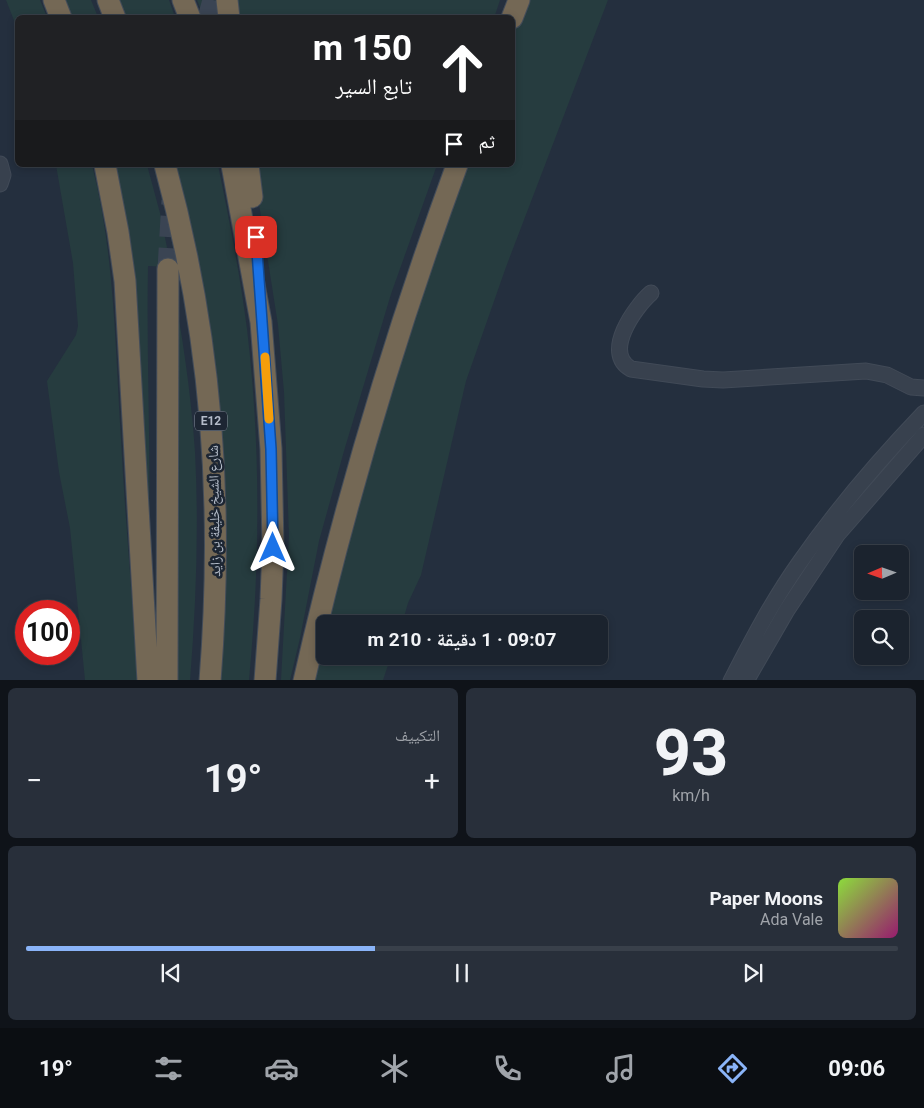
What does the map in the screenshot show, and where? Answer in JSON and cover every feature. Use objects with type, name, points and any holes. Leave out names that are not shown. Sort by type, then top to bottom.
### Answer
[{"type":"highway","points":[[54,0],[60,15]]},
{"type":"highway","points":[[108,0],[114,15]]},
{"type":"highway","points":[[184,0],[189,15]]},
{"type":"highway","points":[[227,0],[229,15]]},
{"type":"highway","points":[[513,15],[519,0]]},
{"type":"highway","points":[[105,167],[125,281],[148,680]]},
{"type":"highway","name":"شارع الشيخ خليفة بن زايد","points":[[166,167],[183,233],[198,315],[212,431],[216,531],[210,680]]},
{"type":"highway","points":[[232,167],[261,322]]},
{"type":"highway","points":[[248,167],[269,412],[273,498],[271,599],[264,680]]},
{"type":"highway","points":[[304,680],[334,558],[375,409],[410,297],[455,167]]},
{"type":"highway","points":[[167,680],[168,270]]},
{"type":"street","points":[[0,164],[3,175],[0,184]]},
{"type":"street","points":[[651,293],[637,307],[623,333],[621,358],[623,363],[631,369],[723,380],[866,371],[887,375],[911,387],[924,388]]},
{"type":"street","points":[[730,680],[780,593],[816,540],[852,492],[924,413]]},
{"type":"street","points":[[746,680],[787,610],[832,542],[860,507],[924,435]]},
{"type":"green space","points":[[6,0],[40,0],[46,15],[15,15],[15,23]]},
{"type":"green space","points":[[61,0],[91,0],[97,15],[67,15]]},
{"type":"green space","points":[[119,0],[169,0],[174,15],[125,15]]},
{"type":"green space","points":[[197,0],[215,0],[217,15],[203,15]]},
{"type":"green space","points":[[232,0],[500,0],[495,15],[234,15]]},
{"type":"green space","points":[[527,0],[608,0],[506,267],[466,381],[421,575],[405,615],[324,615],[342,550],[462,167],[515,167],[515,31]]},
{"type":"green space","points":[[56,167],[92,167],[100,199],[113,301],[137,680],[85,680],[80,629],[80,600],[77,600],[70,528],[59,472],[47,381],[76,335],[78,326],[73,263]]},
{"type":"green space","points":[[112,167],[148,167],[160,213],[171,267],[148,266],[148,561]]},
{"type":"green space","points":[[175,167],[218,167],[244,308],[252,373],[257,461],[257,549],[249,680],[219,680],[226,596],[223,446],[216,379]]},
{"type":"green space","points":[[253,167],[436,167],[391,294],[344,451],[319,541],[290,680],[281,680],[289,536],[284,392],[278,325]]},
{"type":"green space","points":[[171,274],[186,363],[191,407],[197,509],[194,624],[190,680],[172,680]]},
{"type":"green space","points":[[316,645],[316,665],[388,665],[383,680],[306,680]]},
{"type":"tunnel","points":[[209,15],[213,0]]},
{"type":"tunnel","points":[[168,269],[172,200]]},
{"type":"slow traffic","points":[[265,357],[269,419]]},
{"type":"route","points":[[256,237],[271,449],[273,548]]}]
